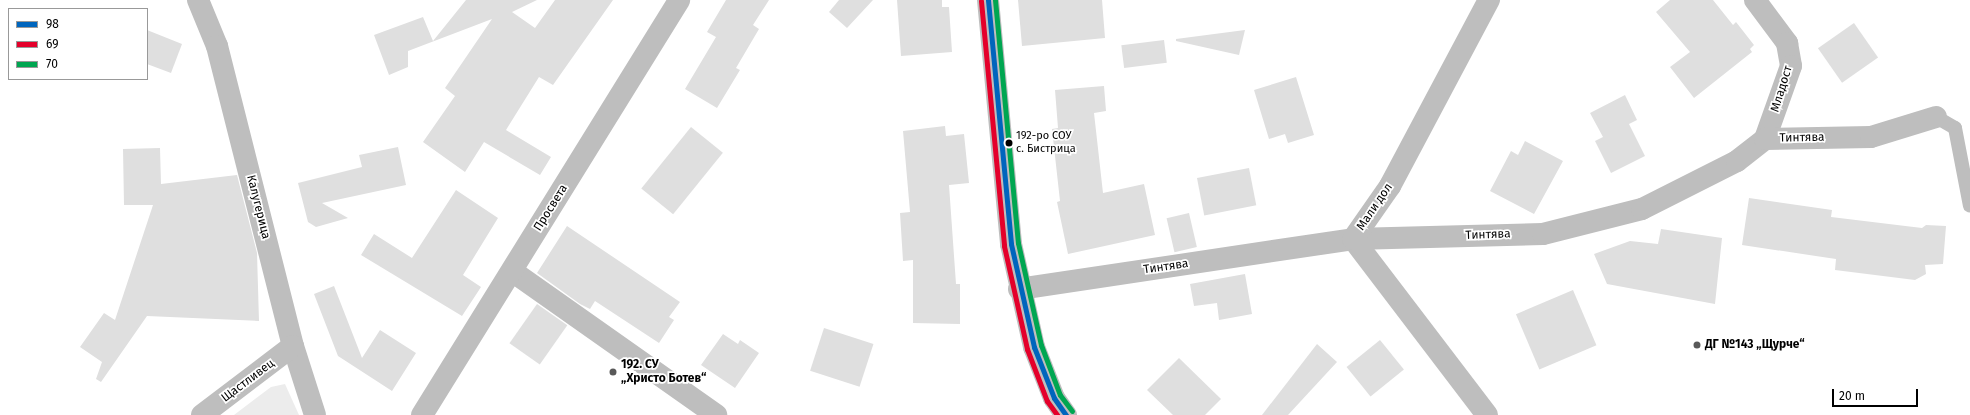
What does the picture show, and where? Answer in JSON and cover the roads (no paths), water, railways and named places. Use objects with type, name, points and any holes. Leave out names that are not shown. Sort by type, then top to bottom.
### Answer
[{"type":"street","name":"Калугерица","points":[[198,0],[217,46],[294,346],[315,415]]},
{"type":"street","name":"Просвета","points":[[422,415],[679,0]]},
{"type":"street","points":[[988,0],[1011,244],[1034,347],[1059,409]]},
{"type":"street","name":"Мали дол","points":[[1487,415],[1353,240],[1390,186],[1489,0]]},
{"type":"street","name":"Младост","points":[[1755,0],[1787,43],[1791,66],[1765,139]]},
{"type":"street","name":"Тинтява","points":[[1020,289],[1353,240],[1543,234],[1642,209],[1737,161],[1765,139],[1872,137],[1936,117]]},
{"type":"street","points":[[512,271],[716,415]]},
{"type":"street","name":"Щастливец","points":[[202,415],[294,346]]},
{"type":"lane","points":[[1936,117],[1955,128],[1970,206]]},
{"type":"place","name":"192-ро СОУ с. Бистрица","points":[[1009,143]]},
{"type":"place","name":"ДГ №143 „Щурче“","points":[[1697,345]]},
{"type":"place","name":"192. СУ „Христо Ботев“","points":[[613,372]]}]
